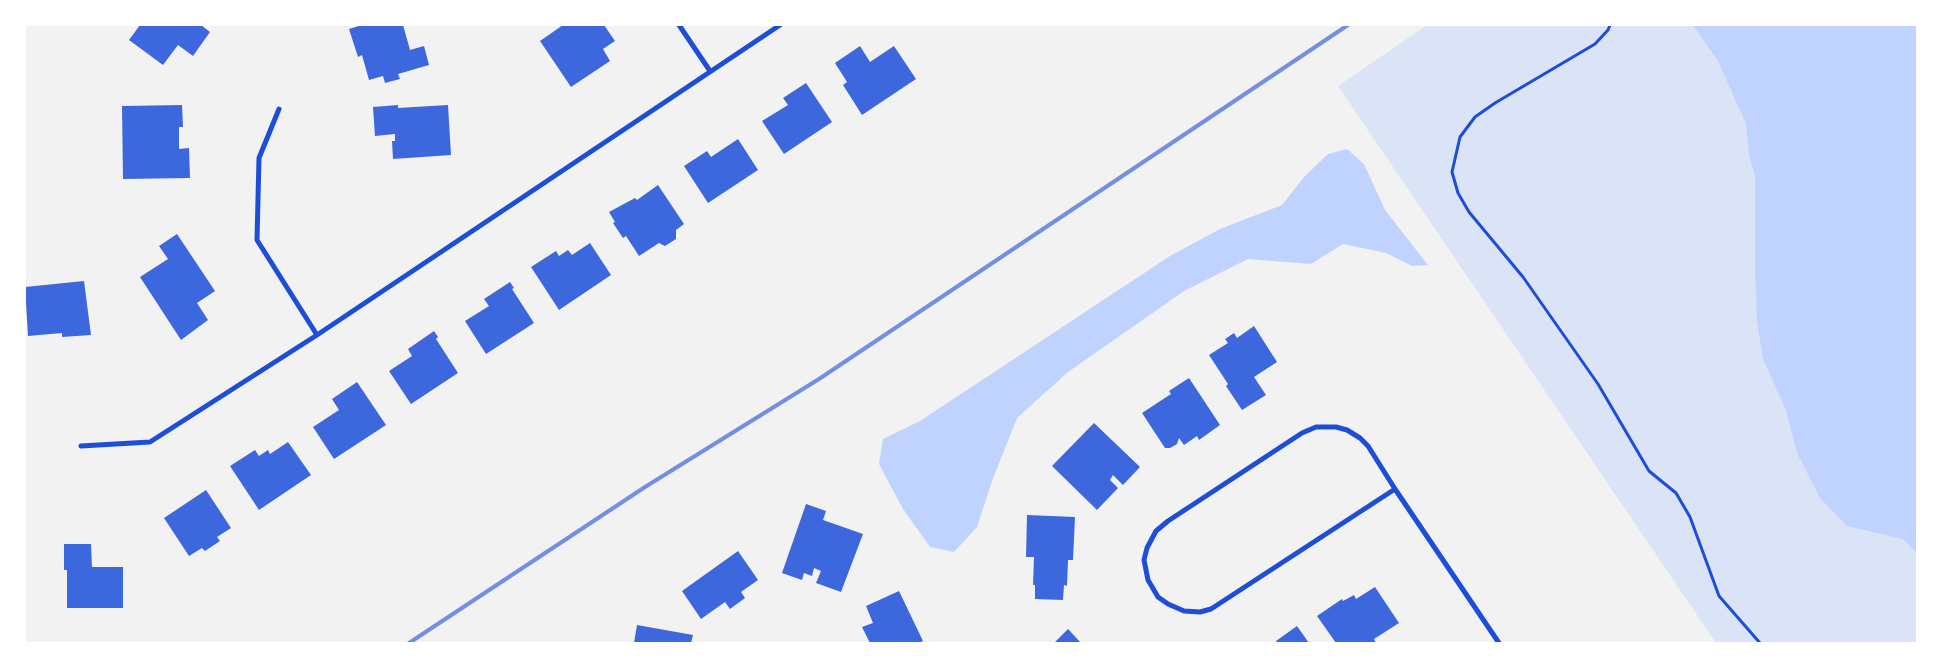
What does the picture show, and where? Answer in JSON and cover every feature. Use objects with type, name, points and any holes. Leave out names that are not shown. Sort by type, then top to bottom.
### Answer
[{"type":"street","points":[[679,25],[710,71]]},
{"type":"street","points":[[82,446],[150,442],[317,335],[780,25]]},
{"type":"street","points":[[279,108],[258,158],[257,240],[317,335]]},
{"type":"street","points":[[1395,489],[1211,609],[1200,612],[1184,611],[1168,604],[1158,597],[1148,580],[1144,560],[1147,548],[1156,531],[1168,521],[1306,431],[1316,428],[1336,427],[1347,430],[1360,438],[1368,446],[1499,643]]},
{"type":"path","points":[[1610,25],[1608,30],[1595,44],[1495,103],[1475,117],[1460,137],[1452,172],[1458,193],[1469,212],[1523,276],[1592,376],[1649,470],[1676,493],[1690,517],[1719,596],[1760,643]]},
{"type":"shaded area","points":[[1427,25],[1917,25],[1917,643],[1716,643],[1338,86]]},
{"type":"water","points":[[1693,25],[1917,25],[1917,553],[1903,539],[1847,526],[1820,498],[1797,453],[1786,410],[1763,359],[1757,320],[1755,175],[1749,156],[1746,124],[1718,61]]},
{"type":"water","points":[[1347,149],[1364,164],[1385,210],[1428,265],[1412,266],[1386,253],[1343,244],[1311,264],[1248,259],[1184,291],[1068,372],[1017,418],[992,481],[977,527],[954,552],[930,547],[903,509],[879,464],[883,439],[920,421],[1170,256],[1220,229],[1282,205],[1304,177],[1328,154]]},
{"type":"building","points":[[140,25],[201,25],[210,32],[193,56],[178,45],[163,65],[129,40]]},
{"type":"building","points":[[362,25],[403,25],[410,50],[424,46],[429,65],[398,74],[400,79],[385,83],[383,76],[369,80],[362,55],[358,57],[349,29]]},
{"type":"building","points":[[563,25],[604,25],[615,41],[603,49],[610,61],[571,87],[540,41]]},
{"type":"building","points":[[860,46],[870,62],[894,46],[916,79],[862,115],[843,85],[847,82],[835,63]]},
{"type":"building","points":[[806,83],[832,122],[784,154],[762,121],[788,105],[783,98]]},
{"type":"building","points":[[182,105],[183,127],[179,127],[179,149],[189,148],[190,178],[123,179],[122,106]]},
{"type":"building","points":[[398,105],[398,108],[448,105],[451,155],[393,159],[392,141],[395,141],[395,134],[375,136],[373,107]]},
{"type":"building","points":[[738,139],[758,170],[708,203],[684,166],[707,151],[711,157]]},
{"type":"building","points":[[658,185],[684,224],[676,230],[676,239],[665,246],[659,243],[639,256],[626,236],[623,238],[613,223],[615,222],[609,212],[635,198],[637,200]]},
{"type":"building","points":[[177,234],[215,291],[197,303],[208,320],[181,340],[140,277],[168,259],[159,246]]},
{"type":"building","points":[[590,243],[611,275],[559,310],[531,267],[556,251],[559,256],[568,250],[572,255]]},
{"type":"building","points":[[84,281],[91,335],[62,337],[62,333],[28,336],[25,287]]},
{"type":"building","points":[[510,282],[514,288],[512,289],[534,323],[486,354],[465,321],[489,306],[484,299]]},
{"type":"building","points":[[1254,326],[1277,362],[1254,377],[1266,395],[1242,410],[1209,355],[1228,343],[1225,339],[1234,333],[1237,338]]},
{"type":"building","points":[[434,331],[438,337],[436,339],[458,373],[411,404],[389,371],[412,356],[408,349]]},
{"type":"building","points":[[1189,378],[1220,425],[1199,440],[1197,436],[1184,445],[1179,438],[1177,444],[1170,448],[1165,448],[1142,413],[1171,394],[1169,391]]},
{"type":"building","points":[[357,382],[386,425],[334,459],[313,427],[339,410],[332,399]]},
{"type":"building","points":[[1094,423],[1140,467],[1123,485],[1113,475],[1110,480],[1118,488],[1097,510],[1052,466]]},
{"type":"building","points":[[288,442],[311,475],[259,510],[230,466],[255,450],[259,456],[268,450],[270,454]]},
{"type":"building","points":[[206,490],[231,528],[217,537],[220,541],[205,551],[202,548],[189,556],[164,518]]},
{"type":"building","points":[[806,504],[826,511],[823,520],[863,534],[841,592],[816,583],[821,571],[814,568],[812,576],[804,573],[802,580],[782,573]]},
{"type":"building","points":[[1027,515],[1075,517],[1073,560],[1068,560],[1067,586],[1064,585],[1063,600],[1035,599],[1035,585],[1033,585],[1034,557],[1026,557]]},
{"type":"building","points":[[64,544],[91,544],[92,567],[123,567],[123,608],[67,608],[67,570],[64,570]]},
{"type":"building","points":[[738,551],[758,580],[741,592],[745,598],[730,609],[725,602],[701,619],[682,591]]},
{"type":"building","points":[[1375,587],[1399,623],[1374,639],[1376,643],[1336,643],[1317,616],[1342,599],[1343,601],[1354,595],[1356,599]]},
{"type":"building","points":[[899,591],[923,641],[919,643],[870,643],[862,627],[873,623],[866,606]]},
{"type":"building","points":[[637,625],[693,635],[691,643],[634,643]]},
{"type":"building","points":[[1297,626],[1309,643],[1277,643],[1276,641]]},
{"type":"building","points":[[1068,629],[1081,643],[1054,643]]},
{"type":"railway","points":[[409,643],[645,487],[819,379],[1348,25]]}]
